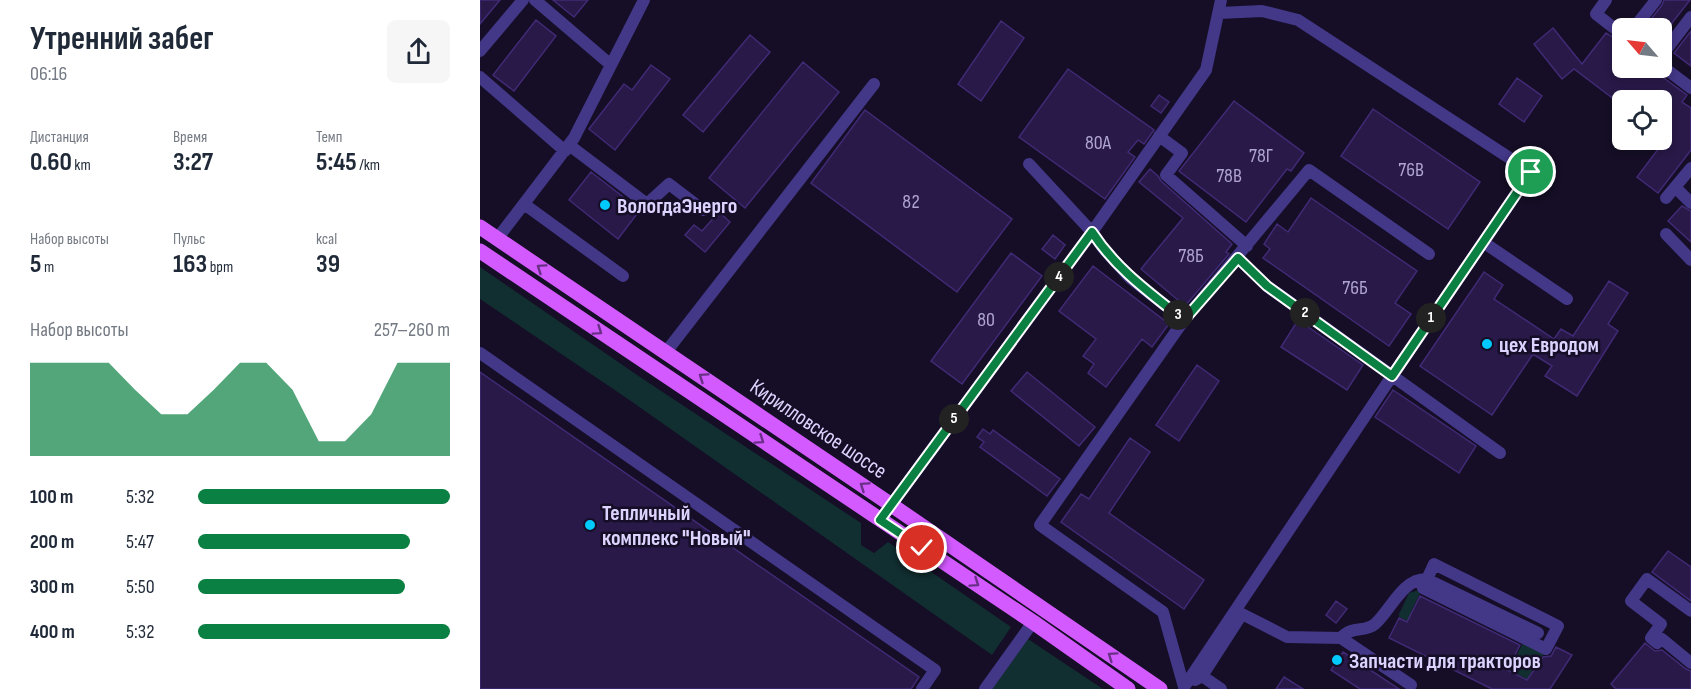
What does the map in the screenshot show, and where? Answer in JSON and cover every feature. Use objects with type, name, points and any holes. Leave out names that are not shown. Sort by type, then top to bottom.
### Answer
[{"type":"main road","name":"Кирилловское шоссе","points":[[480,227],[1160,689]]},
{"type":"main road","name":"Кирилловское шоссе","points":[[480,251],[1033,622],[1128,689]]},
{"type":"street","points":[[480,51],[523,0]]},
{"type":"street","points":[[535,0],[611,65]]},
{"type":"street","points":[[496,239],[567,148],[644,0]]},
{"type":"street","points":[[880,520],[1092,232],[1206,70],[1221,0]]},
{"type":"street","points":[[1606,0],[1596,14],[1612,26]]},
{"type":"street","points":[[1642,18],[1656,0]]},
{"type":"street","points":[[1183,688],[1531,172],[1298,20],[1262,11],[1219,13]]},
{"type":"street","points":[[1672,42],[1691,17]]},
{"type":"street","points":[[1672,74],[1691,88]]},
{"type":"street","points":[[480,77],[567,148],[647,204],[669,184],[703,210]]},
{"type":"street","points":[[666,352],[874,84]]},
{"type":"street","points":[[1160,136],[1182,153],[1166,175],[1247,246]]},
{"type":"street","points":[[1029,164],[1092,232],[1102,247],[1130,278],[1184,320]]},
{"type":"street","points":[[1666,198],[1691,168]]},
{"type":"street","points":[[1183,688],[1163,612],[1040,525],[1184,320],[1309,170],[1429,254]]},
{"type":"street","points":[[1675,187],[1691,202]]},
{"type":"street","points":[[524,204],[623,276]]},
{"type":"street","points":[[1666,234],[1691,260]]},
{"type":"street","points":[[1483,242],[1568,299]]},
{"type":"street","points":[[1238,258],[1267,286],[1500,453]]},
{"type":"street","points":[[480,353],[935,670],[922,689]]},
{"type":"street","points":[[1434,564],[1558,626],[1546,649],[1423,588],[1426,579],[1434,564]]},
{"type":"street","points":[[1341,638],[1347,631],[1373,626],[1403,591],[1418,579],[1426,579],[1538,633]]},
{"type":"street","points":[[1691,611],[1647,579],[1631,601],[1661,624],[1651,638],[1657,643],[1662,639],[1691,663]]},
{"type":"street","points":[[1183,688],[1202,676],[1242,614],[1287,637],[1341,638],[1412,685]]},
{"type":"street","points":[[985,689],[1033,622]]},
{"type":"street","points":[[1202,676],[1221,689]]},
{"type":"green space","points":[[480,267],[640,377],[861,523],[861,545],[874,553],[888,542],[1011,627],[992,655],[628,399],[480,299]]},
{"type":"green space","points":[[1422,589],[1411,612],[1513,662],[1523,643],[1546,651],[1527,679],[1399,617],[1409,593]]},
{"type":"green space","points":[[1028,639],[1103,689],[991,689]]},
{"type":"building","points":[[480,0],[500,0],[480,24]]},
{"type":"building","points":[[553,0],[588,0],[574,17]]},
{"type":"building","points":[[1664,0],[1690,0],[1672,23],[1672,18],[1652,18]]},
{"type":"building","points":[[536,20],[556,36],[514,91],[493,75]]},
{"type":"building","points":[[1001,21],[1024,38],[981,101],[958,84]]},
{"type":"building","points":[[1553,28],[1582,64],[1606,33],[1612,37],[1612,78],[1664,78],[1687,95],[1682,102],[1691,108],[1691,150],[1658,193],[1637,177],[1657,150],[1672,150],[1672,90],[1612,90],[1612,98],[1574,69],[1562,79],[1534,44]]},
{"type":"building","points":[[1691,31],[1691,66],[1674,53]]},
{"type":"building","points":[[750,35],[770,52],[703,132],[683,115]]},
{"type":"building","points":[[803,62],[839,92],[745,208],[709,178]]},
{"type":"building","points":[[651,65],[670,79],[615,150],[589,129],[624,84],[632,90]]},
{"type":"building","points":[[1068,69],[1154,130],[1144,144],[1138,140],[1128,152],[1135,157],[1105,199],[1019,137]]},
{"type":"building","points":[[1517,78],[1542,96],[1524,122],[1499,104]]},
{"type":"building","points":[[1159,95],[1169,102],[1161,113],[1151,106]]},
{"type":"building","points":[[1234,101],[1304,153],[1291,171],[1287,169],[1246,222],[1179,171]]},
{"type":"building","points":[[1373,109],[1480,182],[1448,229],[1341,156]]},
{"type":"building","points":[[865,110],[1012,219],[957,292],[811,183]]},
{"type":"building","points":[[1150,169],[1232,244],[1226,252],[1229,254],[1185,306],[1141,269],[1183,218],[1139,182]]},
{"type":"building","name":"ВологдаЭнерго","points":[[591,172],[640,210],[618,239],[569,200]]},
{"type":"building","points":[[1311,198],[1417,271],[1395,303],[1411,314],[1389,346],[1263,258],[1270,249],[1264,244],[1277,224],[1288,232]]},
{"type":"building","points":[[1682,206],[1691,211],[1691,242],[1668,221]]},
{"type":"building","points":[[719,212],[730,222],[705,252],[685,235],[694,225],[702,231]]},
{"type":"building","points":[[1053,235],[1065,245],[1055,259],[1042,249]]},
{"type":"building","points":[[1011,253],[1042,276],[962,384],[931,361]]},
{"type":"building","points":[[1093,266],[1169,324],[1152,347],[1142,339],[1106,387],[1088,373],[1094,364],[1083,356],[1096,339],[1059,311]]},
{"type":"building","name":"цех Евродом","points":[[1484,272],[1503,285],[1494,299],[1554,339],[1561,329],[1573,336],[1609,281],[1628,293],[1608,324],[1618,331],[1577,396],[1545,376],[1552,366],[1533,354],[1492,415],[1420,366]]},
{"type":"building","points":[[1298,320],[1363,365],[1347,390],[1281,347]]},
{"type":"building","points":[[1197,365],[1219,381],[1179,441],[1156,425]]},
{"type":"building","name":"Тепличный комплекс \"Новый\"","points":[[480,372],[919,677],[911,689],[480,689]]},
{"type":"building","points":[[1027,372],[1095,427],[1079,446],[1011,391]]},
{"type":"building","points":[[1393,390],[1476,446],[1459,473],[1375,417]]},
{"type":"building","points":[[983,429],[990,434],[993,430],[1060,479],[1047,496],[980,447],[984,442],[977,437]]},
{"type":"building","points":[[1130,438],[1150,452],[1109,513],[1204,580],[1184,609],[1061,522],[1081,494],[1089,499]]},
{"type":"building","points":[[1668,551],[1691,567],[1691,601],[1652,572]]},
{"type":"building","points":[[1420,596],[1520,645],[1507,670],[1527,680],[1543,657],[1551,656],[1556,647],[1572,655],[1550,689],[1492,689],[1389,638],[1399,618],[1407,622]]},
{"type":"building","points":[[1336,601],[1347,609],[1336,623],[1326,615]]},
{"type":"building","points":[[1645,643],[1655,651],[1662,650],[1691,671],[1691,689],[1616,689],[1611,684]]},
{"type":"building","points":[[1343,652],[1399,689],[1360,689],[1331,670]]},
{"type":"building","points":[[1284,677],[1303,689],[1276,689]]},
{"type":"place","name":"ВологдаЭнерго","points":[[605,205]]},
{"type":"place","name":"цех Евродом","points":[[1487,344]]},
{"type":"place","name":"Тепличный комплекс \"Новый\"","points":[[590,525]]},
{"type":"place","name":"Запчасти для тракторов","points":[[1337,660]]},
{"type":"route","points":[[922,548],[880,520],[1092,232],[1102,247],[1130,278],[1184,320],[1238,258],[1267,286],[1392,376],[1531,172]]}]
